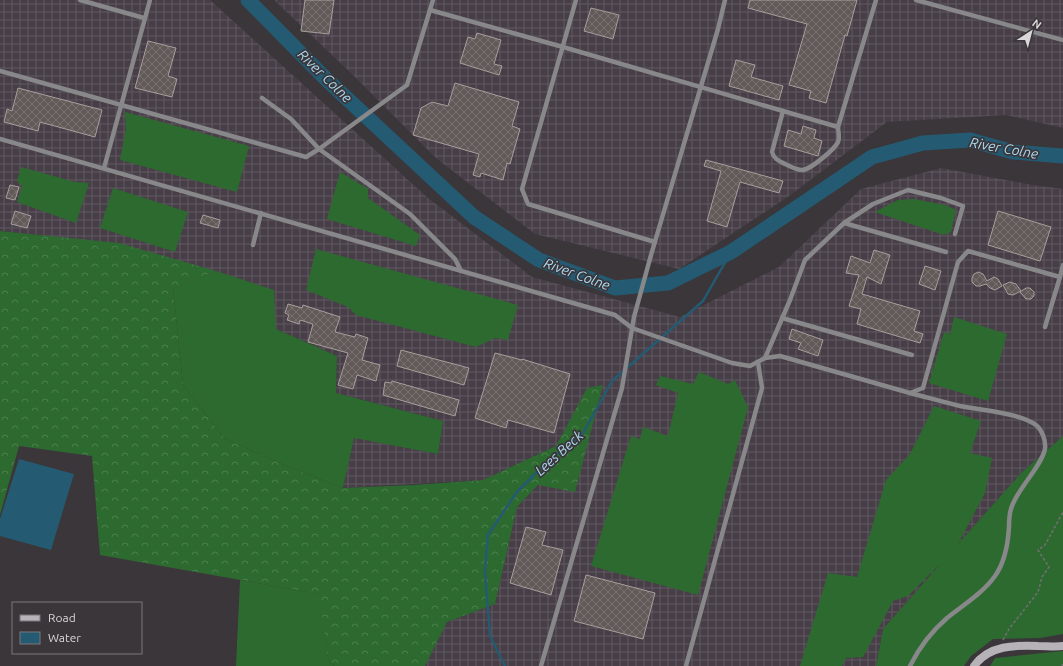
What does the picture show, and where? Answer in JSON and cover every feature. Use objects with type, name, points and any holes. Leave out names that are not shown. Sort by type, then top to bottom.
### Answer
[{"type":"street","points":[[974,666],[979,658],[998,648],[1061,646]]},
{"type":"lane","points":[[80,0],[144,18]]},
{"type":"lane","points":[[104,168],[120,105],[150,0]]},
{"type":"lane","points":[[0,71],[306,157],[407,85],[433,0]]},
{"type":"lane","points":[[576,0],[522,190],[528,204],[655,242]]},
{"type":"lane","points":[[542,666],[622,388],[634,317],[651,255],[725,0]]},
{"type":"lane","points":[[783,111],[772,152],[777,160],[798,170],[811,167],[836,145],[839,137],[838,127],[876,0]]},
{"type":"lane","points":[[916,0],[1063,40]]},
{"type":"lane","points":[[430,10],[838,127]]},
{"type":"lane","points":[[262,98],[291,119],[319,149],[410,214],[455,259],[461,271]]},
{"type":"lane","points":[[0,139],[615,315],[632,328],[732,363],[750,366],[765,358],[780,356],[910,393],[958,405],[1024,418],[1041,429],[1045,447],[1043,457],[1025,482],[1012,506],[1006,552],[1002,564],[994,577],[984,588],[946,619],[928,638],[910,666]]},
{"type":"lane","points":[[765,358],[805,260],[844,223],[873,204],[908,190],[941,198],[963,206],[955,234]]},
{"type":"lane","points":[[253,245],[261,213]]},
{"type":"lane","points":[[844,223],[946,252]]},
{"type":"lane","points":[[910,393],[924,388],[958,262],[968,251],[1060,277]]},
{"type":"lane","points":[[1045,327],[1063,265]]},
{"type":"lane","points":[[782,318],[912,355]]},
{"type":"lane","points":[[686,666],[762,388],[758,362]]},
{"type":"path","points":[[998,648],[1009,629],[1038,592],[1042,578],[1049,567],[1038,550],[1045,545],[1063,512]]},
{"type":"shaded area","points":[[0,0],[210,0],[428,198],[532,277],[680,317],[779,267],[861,189],[941,168],[1063,189],[1063,436],[1021,473],[883,629],[876,666],[425,666],[447,622],[495,604],[517,507],[538,485],[587,389],[556,446],[483,480],[343,488],[354,437],[438,454],[443,421],[336,393],[337,356],[276,329],[39,235],[0,231]]},
{"type":"shaded area","points":[[274,0],[1063,0],[1063,128],[1006,115],[887,122],[789,196],[679,269],[535,234],[437,159],[350,72]]},
{"type":"green space","points":[[125,112],[249,146],[237,192],[120,160],[126,129]]},
{"type":"green space","points":[[21,167],[75,182],[89,183],[76,223],[17,202],[22,186],[17,181]]},
{"type":"green space","points":[[340,172],[368,189],[368,198],[420,235],[416,246],[327,219]]},
{"type":"green space","points":[[113,188],[188,212],[175,252],[100,228]]},
{"type":"green space","points":[[914,199],[945,205],[956,210],[951,232],[944,235],[875,212],[898,200]]},
{"type":"green space","points":[[0,231],[119,243],[216,271],[173,289],[183,385],[224,438],[282,464],[343,488],[483,480],[556,446],[587,388],[603,385],[575,492],[538,485],[517,507],[495,604],[447,622],[425,666],[334,666],[328,659],[319,594],[100,555],[92,456],[19,446],[0,515]]},
{"type":"green space","points":[[316,249],[518,305],[508,340],[495,338],[476,347],[356,315],[348,307],[306,290]]},
{"type":"green space","points":[[216,271],[274,290],[276,329],[337,356],[336,393],[443,421],[438,454],[354,438],[343,488],[282,464],[224,438],[183,385],[173,289]]},
{"type":"green space","points":[[954,317],[1007,334],[988,401],[929,383],[944,332],[950,334]]},
{"type":"green space","points":[[699,372],[728,384],[735,380],[748,407],[698,595],[591,566],[631,436],[640,439],[643,427],[668,436],[678,393],[656,385],[660,376],[693,384]]},
{"type":"green space","points":[[934,406],[981,421],[970,453],[992,458],[985,493],[958,544],[1021,473],[1063,436],[1063,634],[1040,638],[993,639],[971,656],[964,666],[876,666],[883,629],[942,562],[908,596],[893,601],[863,657],[846,658],[842,666],[800,666],[828,573],[857,577],[886,480],[910,454]]},
{"type":"green space","points":[[240,580],[320,594],[328,659],[334,666],[236,666]]},
{"type":"green space","points":[[1063,651],[1063,666],[990,666],[995,658]]},
{"type":"water","points":[[19,459],[74,474],[51,550],[0,536],[0,519]]},
{"type":"building","points":[[305,0],[334,0],[329,34],[301,31]]},
{"type":"building","points":[[750,0],[857,0],[847,36],[845,35],[826,103],[809,98],[811,91],[789,85],[807,24],[748,8]]},
{"type":"building","points":[[591,8],[619,15],[613,39],[584,31]]},
{"type":"building","points":[[477,33],[501,40],[494,64],[502,66],[499,75],[460,63],[468,37],[475,39]]},
{"type":"building","points":[[148,41],[176,48],[168,76],[177,79],[172,97],[135,88]]},
{"type":"building","points":[[736,60],[755,65],[751,77],[783,86],[779,100],[729,86]]},
{"type":"building","points":[[455,83],[519,102],[512,126],[520,129],[510,164],[507,163],[503,180],[481,173],[480,177],[473,175],[479,154],[413,135],[421,108],[432,102],[448,106]]},
{"type":"building","points":[[18,88],[102,110],[95,137],[40,122],[38,131],[4,122],[7,109],[12,111]]},
{"type":"building","points":[[803,126],[816,130],[814,138],[822,141],[818,156],[784,146],[788,130],[801,134]]},
{"type":"building","points":[[706,160],[783,181],[779,193],[740,182],[727,227],[707,221],[721,171],[704,166]]},
{"type":"building","points":[[10,185],[19,187],[15,200],[6,198]]},
{"type":"building","points":[[15,211],[31,216],[27,228],[11,224]]},
{"type":"building","points":[[998,211],[1051,227],[1040,261],[988,245]]},
{"type":"building","points":[[203,215],[220,220],[218,228],[200,223]]},
{"type":"building","points":[[874,250],[890,255],[881,284],[867,277],[862,294],[920,311],[914,331],[923,334],[920,343],[857,324],[861,309],[849,306],[859,275],[846,273],[851,256],[870,263]]},
{"type":"building","points":[[925,266],[941,271],[935,290],[919,284]]},
{"type":"building","points":[[978,272],[983,274],[987,281],[994,277],[998,279],[1002,286],[995,290],[986,284],[976,286],[972,282],[972,278],[974,274]]},
{"type":"building","points":[[1010,282],[1016,284],[1021,291],[1013,295],[1008,294],[1003,285]]},
{"type":"building","points":[[1026,288],[1030,288],[1034,292],[1034,296],[1031,299],[1026,299],[1020,292]]},
{"type":"building","points":[[288,304],[302,308],[303,305],[340,317],[335,332],[355,337],[356,334],[368,338],[362,360],[380,365],[376,381],[357,375],[353,389],[338,385],[348,353],[308,342],[313,324],[300,320],[299,324],[287,320],[289,315],[285,313]]},
{"type":"building","points":[[792,329],[823,340],[818,356],[798,349],[801,343],[789,339]]},
{"type":"building","points":[[401,350],[469,368],[464,385],[397,366]]},
{"type":"building","points":[[495,353],[522,359],[570,374],[554,433],[508,420],[506,428],[475,418]]},
{"type":"building","points":[[392,381],[459,400],[455,416],[383,395],[385,382],[391,383]]},
{"type":"building","points":[[526,527],[546,532],[542,545],[563,550],[551,595],[510,583]]},
{"type":"building","points":[[586,575],[655,593],[643,639],[574,621]]},
{"type":"waterway","name":"River Colne","points":[[248,0],[326,79],[474,217],[539,260],[615,288],[668,283],[731,252],[872,157],[923,143],[970,140],[1013,152],[1063,156]]},
{"type":"waterway","name":"Lees Beck","points":[[505,666],[490,636],[485,571],[488,535],[517,492],[548,461],[583,433],[612,381],[703,301],[731,252]]}]
